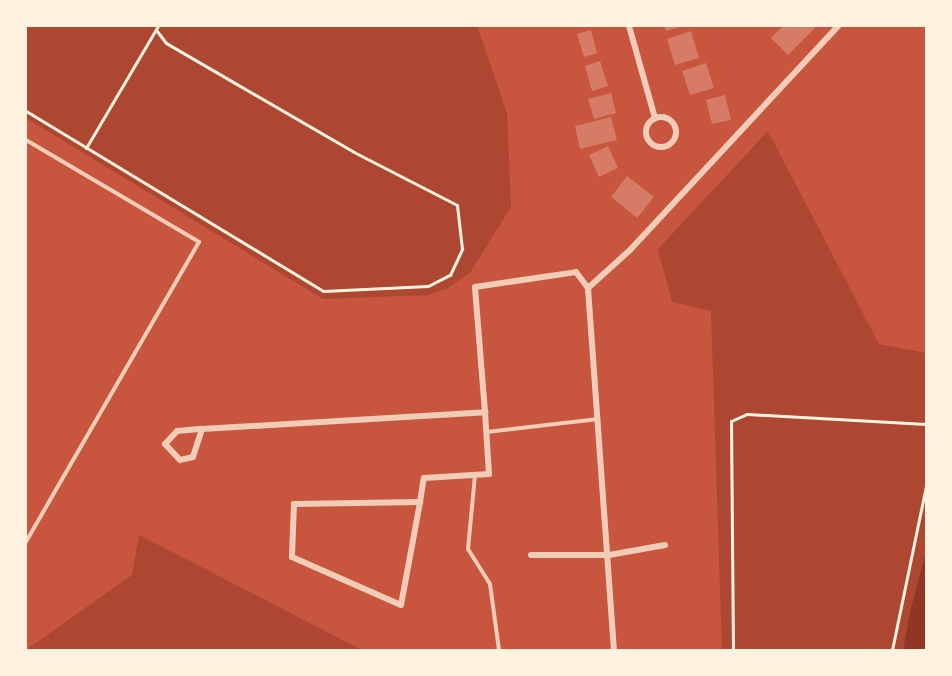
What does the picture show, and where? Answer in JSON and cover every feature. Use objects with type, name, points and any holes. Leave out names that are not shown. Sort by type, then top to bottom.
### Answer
[{"type":"street","points":[[629,26],[655,118]]},
{"type":"street","points":[[588,288],[630,250],[838,26]]},
{"type":"street","points":[[655,118],[673,123],[675,137],[669,145],[660,147],[648,139],[646,130],[655,118]]},
{"type":"street","points":[[420,502],[294,504],[292,557],[401,605],[420,502],[424,478],[489,474],[475,287],[576,272],[588,288],[609,555],[614,651]]},
{"type":"street","points":[[202,429],[193,457],[180,459],[165,444],[177,431],[202,429],[484,412]]},
{"type":"street","points":[[531,555],[609,555],[665,545]]},
{"type":"lane","points":[[26,140],[199,242],[26,542]]},
{"type":"lane","points":[[486,433],[598,419]]},
{"type":"lane","points":[[475,475],[468,549],[490,584],[499,651]]},
{"type":"path","points":[[86,148],[158,26]]},
{"type":"path","points":[[26,111],[323,291],[428,286],[450,275],[462,249],[457,205],[354,152],[166,43],[156,31]]},
{"type":"path","points":[[733,651],[731,421],[747,414],[927,424]]},
{"type":"path","points":[[892,651],[927,486]]},
{"type":"shaded area","points":[[26,26],[477,26],[507,113],[511,207],[470,273],[446,289],[428,295],[323,299],[26,118]]},
{"type":"shaded area","points":[[768,131],[879,344],[926,353],[926,650],[722,650],[711,311],[672,302],[658,249]]},
{"type":"shaded area","points":[[139,535],[362,650],[26,650],[132,575]]},
{"type":"shaded area","points":[[926,552],[926,650],[903,650],[911,608]]},
{"type":"building","points":[[664,26],[684,26],[666,31]]},
{"type":"building","points":[[783,26],[817,26],[788,55],[771,38]]},
{"type":"building","points":[[591,30],[597,53],[584,57],[577,34]]},
{"type":"building","points":[[691,31],[699,58],[675,65],[667,39]]},
{"type":"building","points":[[600,61],[608,86],[592,91],[585,66]]},
{"type":"building","points":[[706,63],[714,88],[690,95],[682,71]]},
{"type":"building","points":[[611,93],[616,113],[594,119],[588,99]]},
{"type":"building","points":[[725,95],[731,120],[712,124],[706,100]]},
{"type":"building","points":[[611,117],[617,140],[580,149],[575,126]]},
{"type":"building","points":[[608,146],[618,168],[599,177],[589,155]]},
{"type":"building","points":[[627,176],[654,197],[637,218],[611,197]]}]
